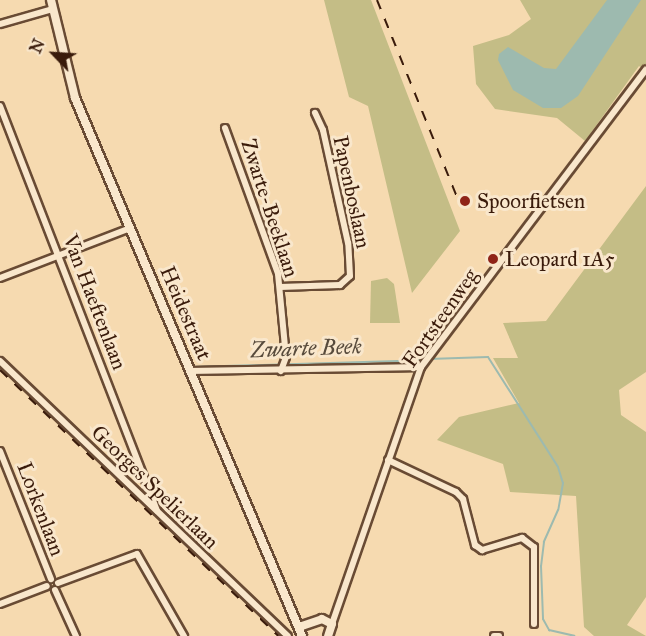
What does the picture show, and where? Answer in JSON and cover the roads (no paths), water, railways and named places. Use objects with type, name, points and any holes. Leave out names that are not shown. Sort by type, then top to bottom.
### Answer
[{"type":"street","name":"Heidestraat","points":[[51,0],[75,98],[302,636]]},
{"type":"street","points":[[0,24],[53,9]]},
{"type":"street","name":"Fortsteenweg","points":[[328,636],[421,367],[646,69]]},
{"type":"street","name":"Van Haeftenlaan","points":[[0,106],[157,512]]},
{"type":"street","name":"Papenboslaan","points":[[280,287],[340,285],[348,282],[350,276],[348,243],[323,130],[315,113]]},
{"type":"street","name":"Zwarte-Beeklaan","points":[[225,128],[280,287],[286,357],[281,370]]},
{"type":"street","points":[[0,279],[130,228]]},
{"type":"street","name":"Georges Spelierlaan","points":[[0,361],[288,636]]},
{"type":"street","points":[[192,371],[421,367]]},
{"type":"street","name":"Lorkenlaan","points":[[0,451],[51,579]]},
{"type":"street","points":[[388,460],[456,492],[462,500],[475,545],[482,550],[522,538],[534,547],[534,624]]},
{"type":"street","points":[[55,590],[58,583],[137,554],[184,636]]},
{"type":"street","points":[[0,604],[47,586],[51,579],[58,583]]},
{"type":"street","points":[[47,586],[55,590],[76,636]]},
{"type":"street","points":[[299,627],[322,619],[332,624]]},
{"type":"street","points":[[494,636],[499,636]]},
{"type":"waterway","name":"Zwarte Beek","points":[[55,0],[57,9]]},
{"type":"waterway","name":"Zwarte Beek","points":[[429,359],[488,357],[558,467],[563,483],[558,510],[544,542],[541,566],[543,619],[549,630],[574,636]]},
{"type":"waterway","name":"Zwarte Beek","points":[[192,367],[423,360]]},
{"type":"railway","points":[[377,0],[457,197]]},
{"type":"railway","points":[[0,370],[278,636]]},
{"type":"place","name":"Spoorfietsen","points":[[465,201]]},
{"type":"place","name":"Leopard 1A5","points":[[493,259]]}]
